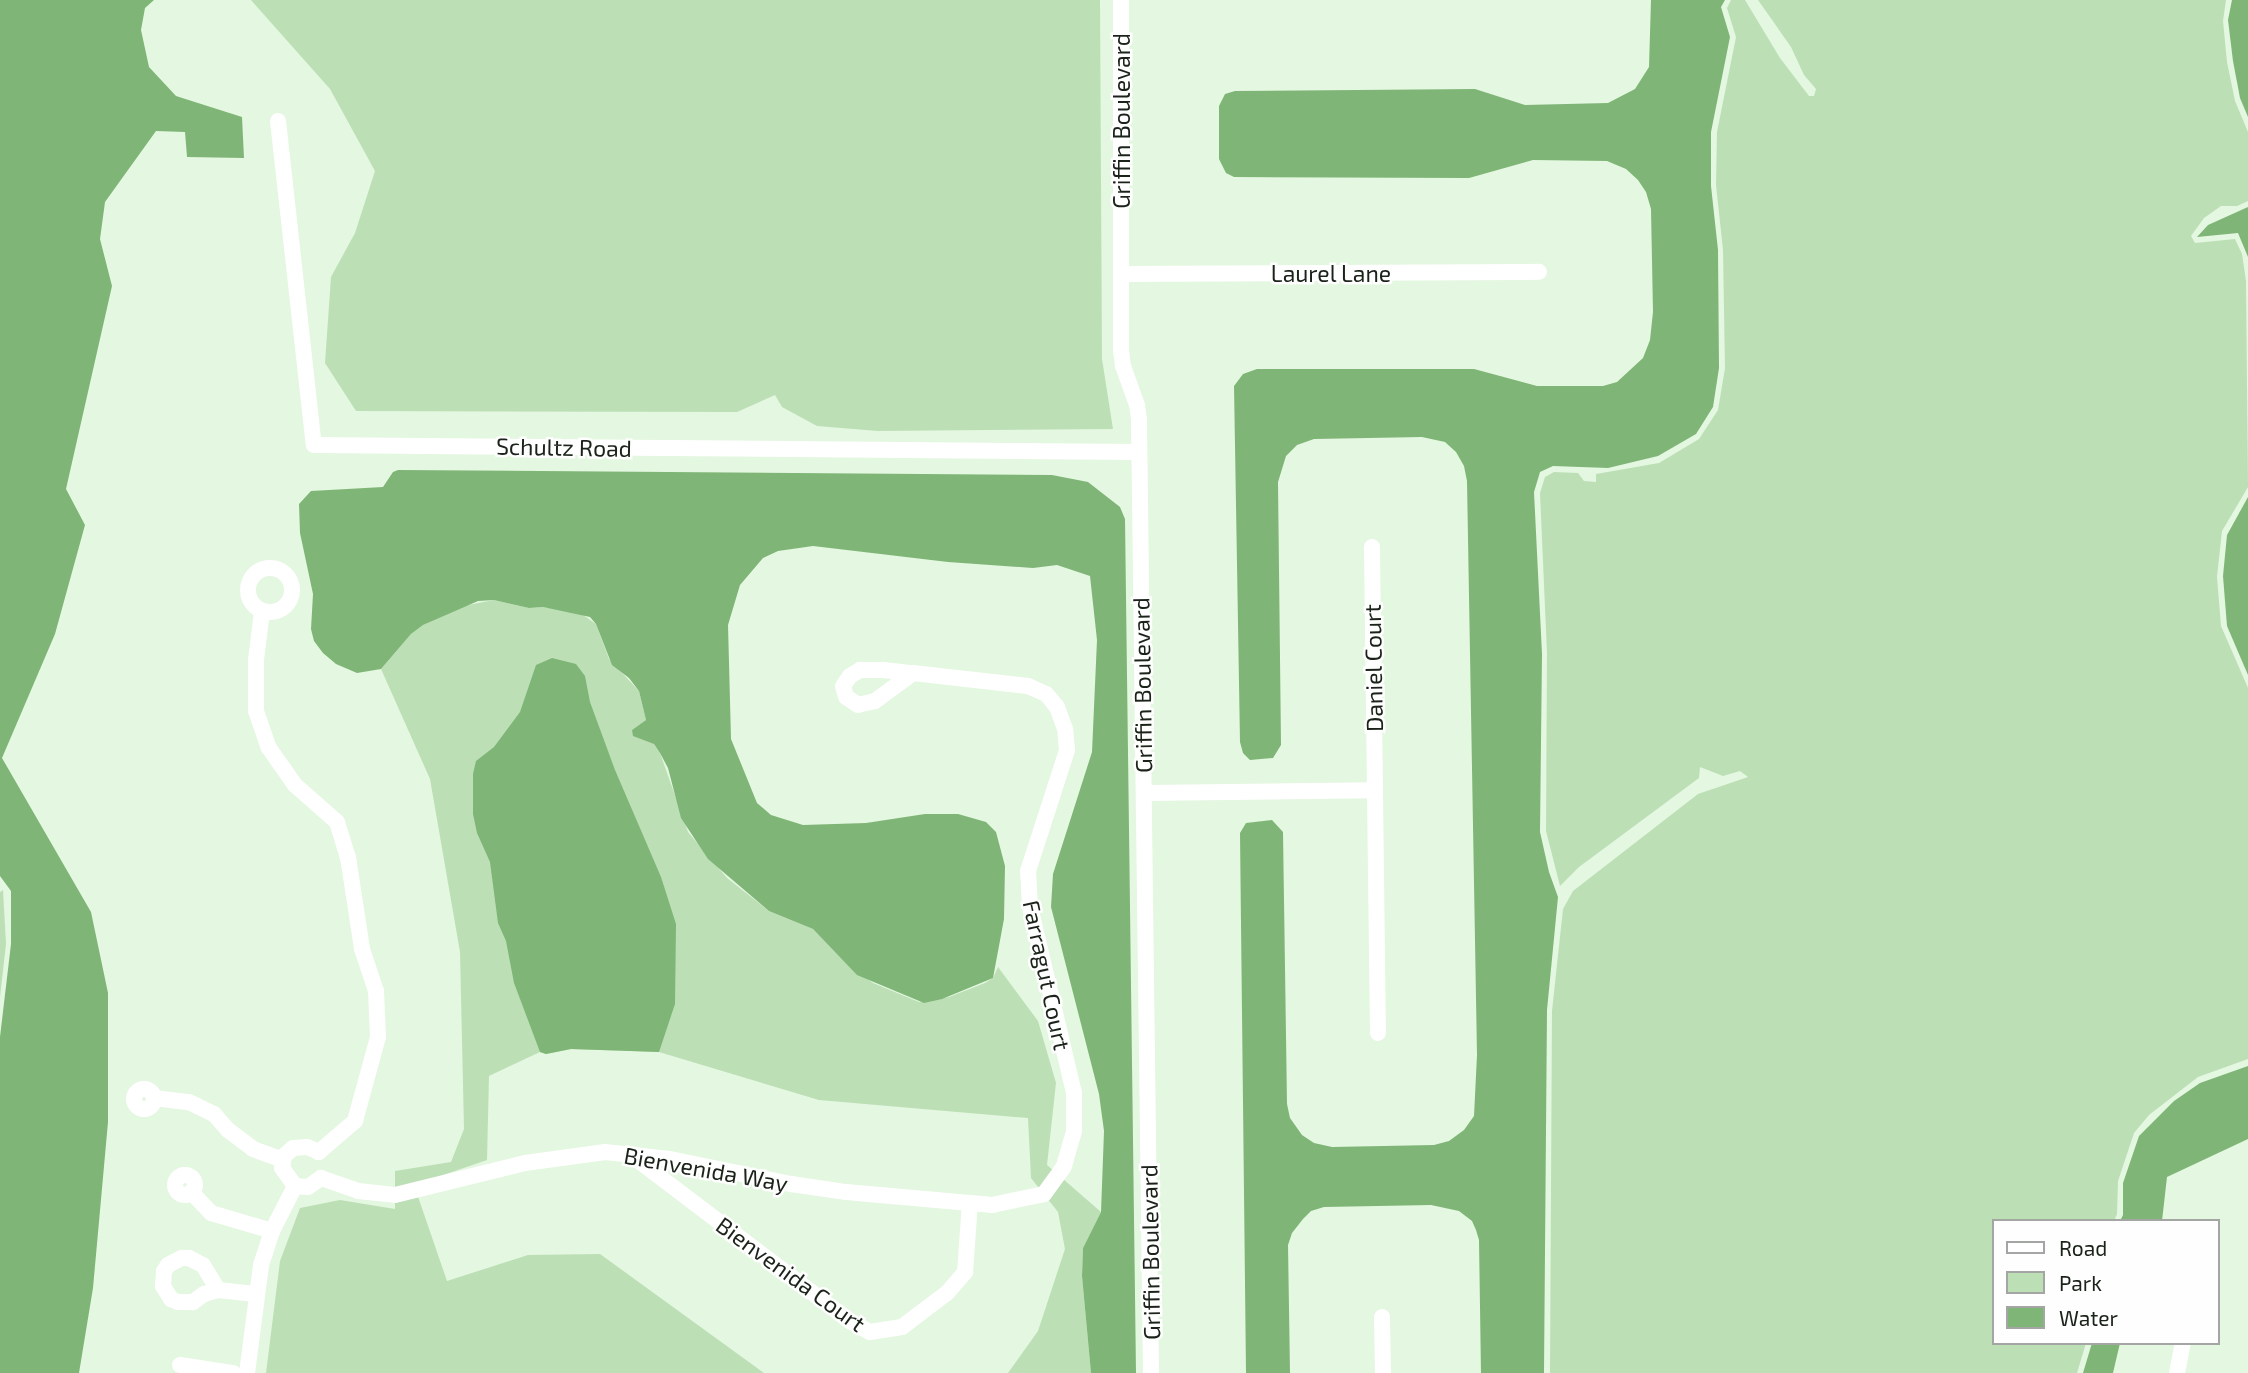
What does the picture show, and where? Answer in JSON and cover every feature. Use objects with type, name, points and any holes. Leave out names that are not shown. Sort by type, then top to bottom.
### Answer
[{"type":"street","name":"Griffin Boulevard","points":[[1121,0],[1123,366],[1137,405],[1139,452],[1151,1373]]},
{"type":"street","name":"Schultz Road","points":[[278,121],[314,444],[1139,452]]},
{"type":"street","name":"Laurel Lane","points":[[1123,274],[1539,272]]},
{"type":"street","name":"Daniel Court","points":[[1372,547],[1378,1033]]},
{"type":"street","points":[[262,611],[256,660],[256,711],[270,748],[295,785],[337,822],[348,857],[362,949],[376,991],[378,1037],[355,1121],[319,1153]]},
{"type":"street","name":"Farragut Court","points":[[913,673],[1028,686],[1046,694],[1057,707],[1065,729],[1067,750],[1032,852],[1028,886],[1074,1093],[1074,1131],[1064,1166],[1044,1194],[992,1205],[970,1203]]},
{"type":"street","points":[[1143,793],[1374,790]]},
{"type":"street","points":[[154,1098],[189,1102],[214,1114],[228,1130],[253,1149],[283,1160]]},
{"type":"street","points":[[301,1146],[319,1153],[324,1163],[321,1178],[308,1187],[295,1186],[283,1173],[283,1160],[287,1153],[301,1146]]},
{"type":"street","name":"Bienvenida Way","points":[[321,1178],[358,1191],[394,1195],[525,1163],[605,1152],[670,1159],[824,1189],[970,1203]]},
{"type":"street","name":"Bienvenida Court","points":[[631,1155],[850,1321],[870,1332],[902,1327],[947,1293],[965,1272],[970,1203]]},
{"type":"street","points":[[247,1373],[261,1265],[272,1231],[295,1186]]},
{"type":"street","points":[[191,1192],[211,1213],[272,1231]]},
{"type":"street","points":[[218,1290],[257,1294]]},
{"type":"street","points":[[1382,1317],[1383,1373]]},
{"type":"street","points":[[2177,1373],[2183,1345]]},
{"type":"street","points":[[180,1365],[233,1373]]},
{"type":"green space","points":[[251,0],[1100,0],[1102,359],[1113,429],[878,431],[817,426],[782,407],[775,395],[737,412],[356,411],[325,363],[331,277],[355,233],[375,171],[330,89]]},
{"type":"green space","points":[[1731,0],[1745,0],[1780,58],[1809,96],[1814,96],[1816,89],[1804,75],[1791,47],[1758,0],[2226,0],[2223,21],[2227,62],[2235,101],[2248,132],[2248,201],[2237,206],[2221,206],[2204,218],[2191,236],[2195,243],[2235,239],[2242,254],[2246,281],[2248,487],[2222,531],[2217,577],[2221,626],[2248,688],[2248,1059],[2198,1077],[2149,1115],[2134,1133],[2118,1181],[2115,1219],[1993,1219],[1993,1345],[2085,1345],[2077,1373],[1550,1373],[1552,1011],[1563,909],[1573,891],[1698,794],[1748,777],[1740,771],[1723,776],[1700,767],[1699,778],[1579,867],[1560,886],[1546,831],[1547,653],[1540,493],[1545,477],[1554,472],[1578,473],[1584,481],[1596,482],[1596,474],[1659,463],[1699,439],[1718,410],[1725,368],[1723,250],[1716,185],[1717,132],[1736,37],[1727,8]]},
{"type":"green space","points":[[494,600],[529,608],[543,607],[580,613],[596,624],[609,659],[639,691],[646,720],[632,730],[654,744],[660,753],[688,832],[727,878],[769,911],[813,929],[847,964],[873,983],[919,1002],[949,997],[985,983],[993,978],[998,967],[1038,1021],[1056,1083],[1047,1165],[1101,1212],[1083,1248],[1082,1276],[1091,1373],[1008,1373],[1038,1331],[1065,1249],[1058,1212],[1031,1178],[1028,1118],[819,1100],[659,1052],[571,1049],[546,1054],[540,1052],[489,1076],[487,1160],[414,1185],[447,1281],[528,1255],[600,1254],[764,1373],[266,1373],[280,1261],[300,1208],[340,1200],[395,1209],[395,1171],[451,1162],[464,1129],[460,952],[430,779],[381,669],[411,634],[423,625],[463,606]]},
{"type":"green space","points":[[3,890],[6,944],[0,997],[0,892]]},
{"type":"water","points":[[0,0],[154,0],[145,8],[141,30],[149,67],[176,96],[242,117],[244,158],[187,157],[185,132],[156,131],[105,202],[100,239],[112,286],[66,489],[85,525],[55,634],[2,758],[91,912],[108,993],[108,1122],[93,1288],[79,1373],[0,1373],[0,1037],[11,944],[11,891],[0,876]]},
{"type":"water","points":[[1651,0],[1725,0],[1721,7],[1730,37],[1711,132],[1711,186],[1718,250],[1719,368],[1713,407],[1696,434],[1658,456],[1608,468],[1553,466],[1540,472],[1534,492],[1542,654],[1540,832],[1558,897],[1547,1010],[1544,1373],[1481,1373],[1479,1240],[1472,1221],[1459,1211],[1431,1205],[1324,1207],[1311,1211],[1292,1233],[1288,1245],[1290,1373],[1246,1373],[1240,833],[1246,823],[1272,820],[1283,832],[1287,1104],[1290,1118],[1302,1135],[1314,1143],[1332,1147],[1434,1145],[1449,1141],[1464,1130],[1474,1116],[1477,1055],[1467,481],[1464,466],[1456,452],[1445,442],[1422,437],[1314,439],[1297,445],[1286,456],[1278,482],[1281,745],[1273,758],[1250,760],[1243,753],[1240,742],[1234,386],[1243,374],[1257,369],[1474,369],[1537,386],[1603,386],[1617,382],[1643,358],[1650,340],[1653,312],[1651,209],[1646,192],[1638,180],[1626,169],[1607,161],[1533,160],[1469,178],[1234,177],[1226,173],[1219,159],[1219,106],[1225,94],[1235,91],[1475,89],[1525,105],[1608,103],[1635,89],[1649,67]]},
{"type":"water","points":[[2232,0],[2248,0],[2248,117],[2240,98],[2233,61],[2228,20]]},
{"type":"water","points":[[2248,207],[2248,257],[2238,233],[2197,237],[2208,225]]},
{"type":"water","points":[[393,472],[1052,475],[1088,482],[1120,507],[1125,519],[1136,1373],[1091,1373],[1082,1276],[1083,1248],[1101,1212],[1104,1131],[1099,1094],[1051,907],[1053,874],[1092,752],[1097,640],[1090,576],[1057,565],[1033,568],[948,562],[813,546],[778,551],[763,558],[740,585],[728,625],[731,739],[757,803],[771,815],[803,825],[866,823],[925,814],[958,814],[986,822],[996,832],[1005,866],[1004,919],[993,978],[942,999],[924,1003],[857,975],[813,929],[769,911],[708,859],[681,818],[668,768],[660,753],[654,744],[633,736],[632,730],[646,720],[639,691],[629,678],[612,665],[596,624],[590,617],[494,600],[478,601],[423,625],[411,634],[381,669],[357,673],[336,664],[323,653],[314,641],[311,629],[313,594],[300,533],[299,504],[311,491],[383,487]]},
{"type":"water","points":[[2248,497],[2248,675],[2227,626],[2223,576],[2227,535]]},
{"type":"water","points":[[552,658],[576,664],[585,676],[590,702],[615,770],[661,877],[676,924],[675,1004],[659,1052],[571,1049],[546,1054],[540,1052],[514,983],[506,941],[498,923],[490,862],[477,833],[473,814],[473,774],[476,761],[494,747],[520,712],[536,665]]},
{"type":"water","points":[[2248,1066],[2248,1139],[2167,1177],[2162,1219],[2121,1219],[2123,1183],[2139,1136],[2174,1101],[2200,1083]]},
{"type":"water","points":[[2091,1345],[2120,1345],[2113,1373],[2083,1373]]}]
